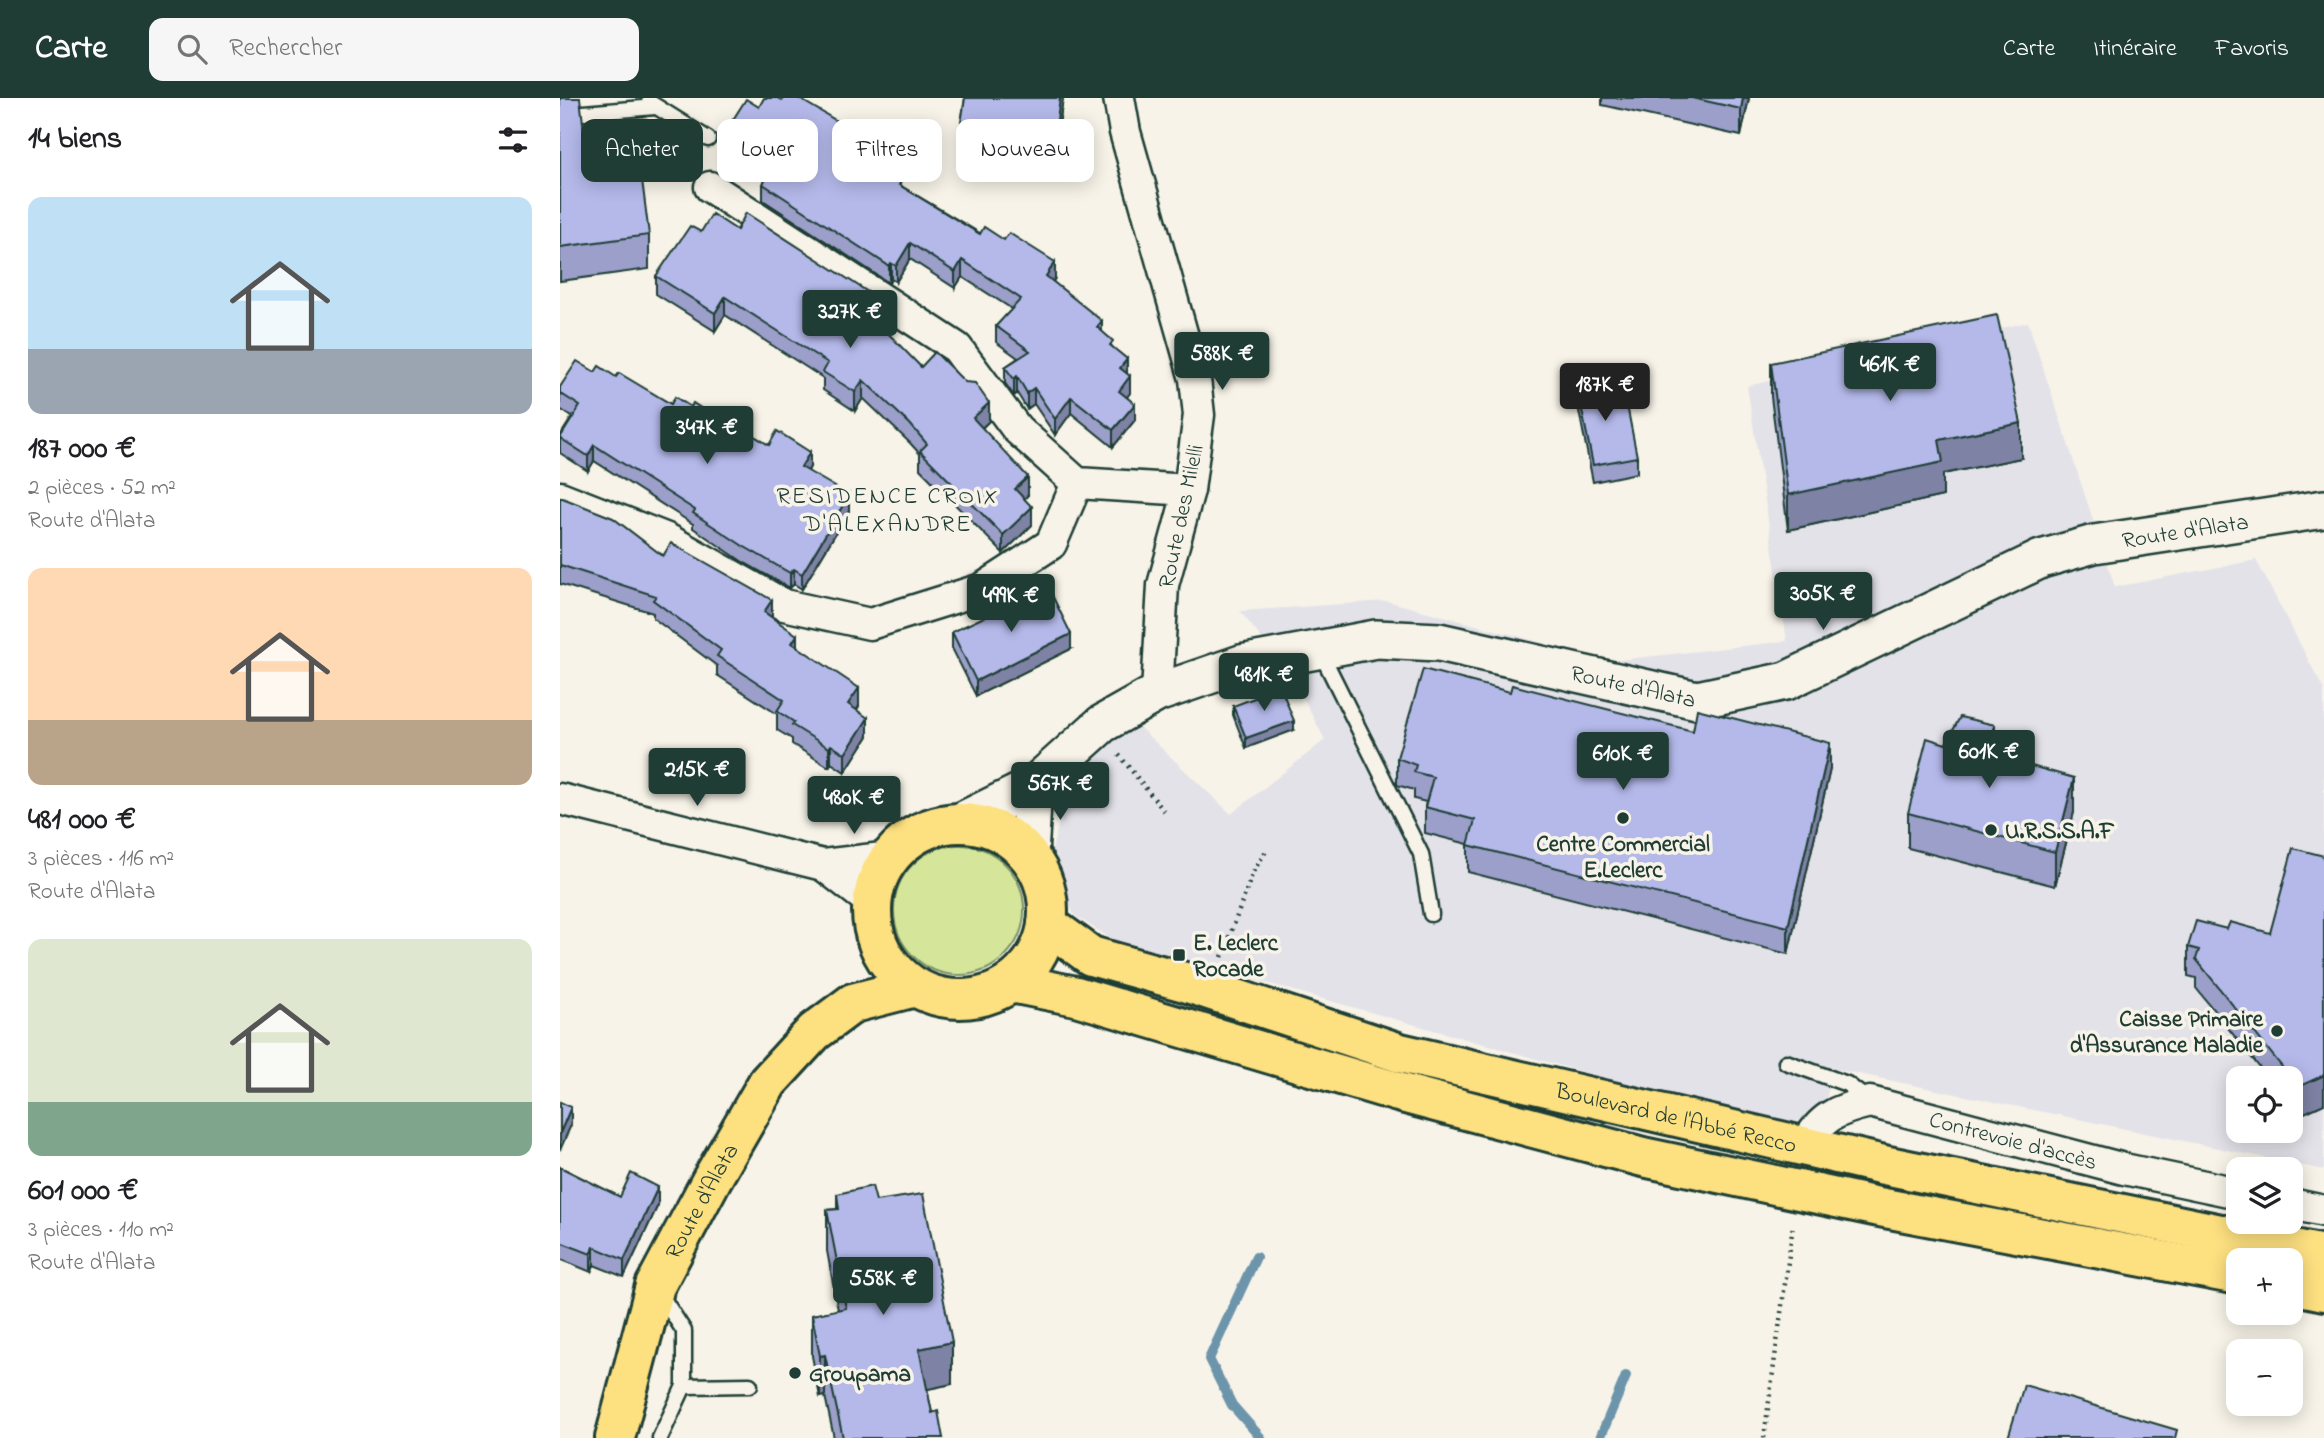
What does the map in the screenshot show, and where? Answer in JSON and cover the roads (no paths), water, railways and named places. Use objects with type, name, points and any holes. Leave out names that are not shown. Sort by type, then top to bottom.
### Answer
[{"type":"main road","points":[[958,823],[985,827],[1009,838],[1029,856],[1041,877],[1048,900],[1047,924],[1041,947],[1028,967],[1011,983],[988,995],[963,1000],[938,997],[915,987],[895,971],[881,950],[873,927],[872,903],[878,878],[891,857],[909,839],[932,828],[958,823]]},
{"type":"main road","name":"Boulevard de l'Abbé Recco","points":[[1047,924],[1091,956],[1185,982],[1400,1053],[1805,1147],[2324,1255]]},
{"type":"main road","name":"Route d'Alata","points":[[853,1003],[881,950]]},
{"type":"main road","name":"Boulevard de l'Abbé Recco","points":[[1011,983],[1076,996],[1398,1092],[1643,1157],[1874,1206],[2226,1273]]},
{"type":"main road","name":"Route d'Alata","points":[[615,1438],[655,1286],[768,1082],[814,1032],[853,1003],[915,987]]},
{"type":"main road","points":[[2303,1287],[2324,1291]]},
{"type":"street","name":"Route des Milelli","points":[[1119,98],[1125,132],[1195,379],[1199,415],[1189,490],[1163,586],[1157,693]]},
{"type":"street","points":[[710,187],[957,348],[1017,429],[1076,483],[1189,490]]},
{"type":"street","points":[[560,497],[667,539],[784,605],[870,624],[982,589],[1051,544],[1076,483]]},
{"type":"street","name":"Route d'Alata","points":[[958,823],[1032,786],[1102,724],[1157,693],[1241,664],[1376,639],[1439,642],[1697,700],[1786,681],[2041,559],[2094,544],[2324,509]]},
{"type":"street","points":[[1029,856],[1032,786]]},
{"type":"street","points":[[560,799],[823,865],[891,857]]},
{"type":"street","points":[[823,865],[872,903]]},
{"type":"street","points":[[1805,1147],[1814,1129],[1825,1118],[1842,1108],[1870,1102]]},
{"type":"street","name":"Contrevoie d'accès","points":[[1870,1102],[2124,1169],[2226,1190]]},
{"type":"street","points":[[2303,1207],[2324,1211]]},
{"type":"lane","points":[[642,98],[708,139]]},
{"type":"lane","points":[[560,115],[656,107]]},
{"type":"lane","points":[[1319,650],[1421,854],[1431,914]]},
{"type":"lane","points":[[1786,1062],[1847,1084],[1870,1102]]},
{"type":"lane","points":[[655,1286],[684,1332],[684,1386],[660,1438]]},
{"type":"lane","points":[[684,1386],[750,1385]]},
{"type":"waterway","points":[[1256,1257],[1209,1359],[1232,1405],[1261,1438]]},
{"type":"waterway","points":[[1600,1438],[1626,1376]]},
{"type":"place","name":"Centre Commercial E.Leclerc","points":[[1623,818]]},
{"type":"place","name":"U.R.S.S.A.F","points":[[1991,830]]},
{"type":"place","name":"E. Leclerc Rocade","points":[[1179,955]]},
{"type":"place","name":"Caisse Primaire d'Assurance Maladie","points":[[2277,1031]]},
{"type":"place","name":"Groupama","points":[[795,1373]]},
{"type":"district","name":"RESIDENCE CROIX D'ALEXANDRE","points":[[888,509]]}]
